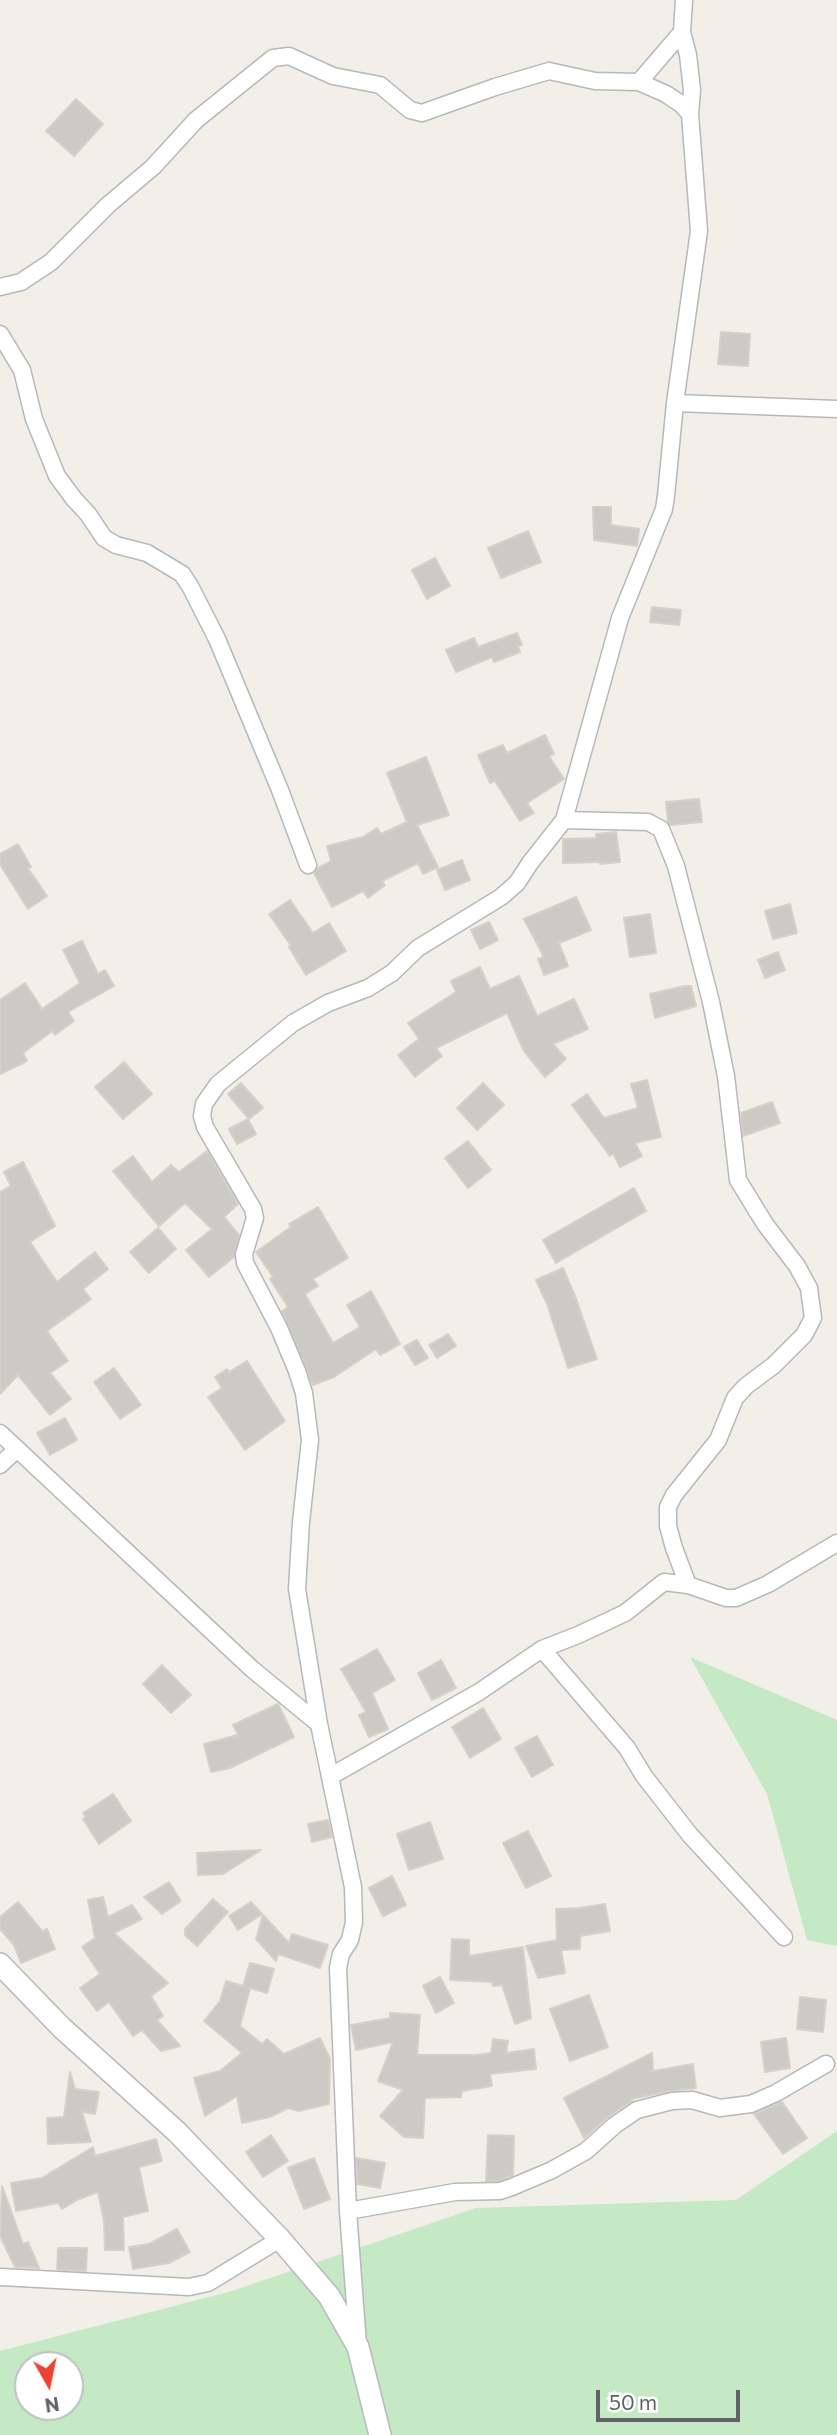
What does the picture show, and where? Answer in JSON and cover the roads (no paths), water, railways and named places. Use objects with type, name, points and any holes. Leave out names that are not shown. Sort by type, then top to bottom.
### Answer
[{"type":"street","points":[[380,2435],[358,2347],[348,2211],[338,1968],[354,1923],[353,1887],[319,1724],[297,1589],[310,1440],[303,1392],[279,1328],[245,1263],[244,1254],[255,1217],[253,1209],[205,1128],[202,1116],[204,1104],[218,1084],[293,1023],[328,1003],[368,988],[392,973],[418,948],[501,897],[517,883],[564,820],[620,618],[663,509],[699,231],[690,114],[692,90],[682,32],[684,0]]},
{"type":"street","points":[[639,82],[682,32]]},
{"type":"street","points":[[0,286],[21,282],[51,262],[108,205],[153,167],[196,120],[273,58],[289,56],[333,76],[380,85],[410,110],[422,113],[549,71],[595,81],[639,82],[666,94],[690,114]]},
{"type":"street","points":[[0,334],[22,370],[34,419],[57,476],[74,499],[104,538],[116,545],[147,553],[182,574],[190,586],[222,651],[281,790],[308,865]]},
{"type":"street","points":[[675,403],[837,410]]},
{"type":"street","points":[[564,820],[649,822],[661,829],[676,866],[711,1002],[726,1076],[738,1180],[765,1224],[797,1266],[808,1289],[813,1318],[804,1335],[735,1398],[718,1440],[674,1495],[668,1507],[671,1537],[688,1585]]},
{"type":"street","points":[[0,1433],[253,1669],[319,1724]]},
{"type":"street","points":[[0,1465],[17,1450]]},
{"type":"street","points":[[331,1776],[479,1692],[541,1649],[625,1613],[664,1582],[688,1585],[726,1598],[736,1598],[768,1584],[837,1543]]},
{"type":"street","points":[[541,1649],[627,1748],[644,1776],[690,1835],[784,1937]]},
{"type":"street","points":[[0,1964],[62,2028],[177,2132],[280,2239],[329,2296],[358,2347]]},
{"type":"street","points":[[348,2211],[455,2192],[499,2191],[552,2170],[586,2151],[615,2125],[638,2110],[672,2101],[692,2100],[720,2108],[751,2104],[826,2064]]},
{"type":"street","points":[[0,2277],[189,2287],[208,2283],[280,2239]]}]
